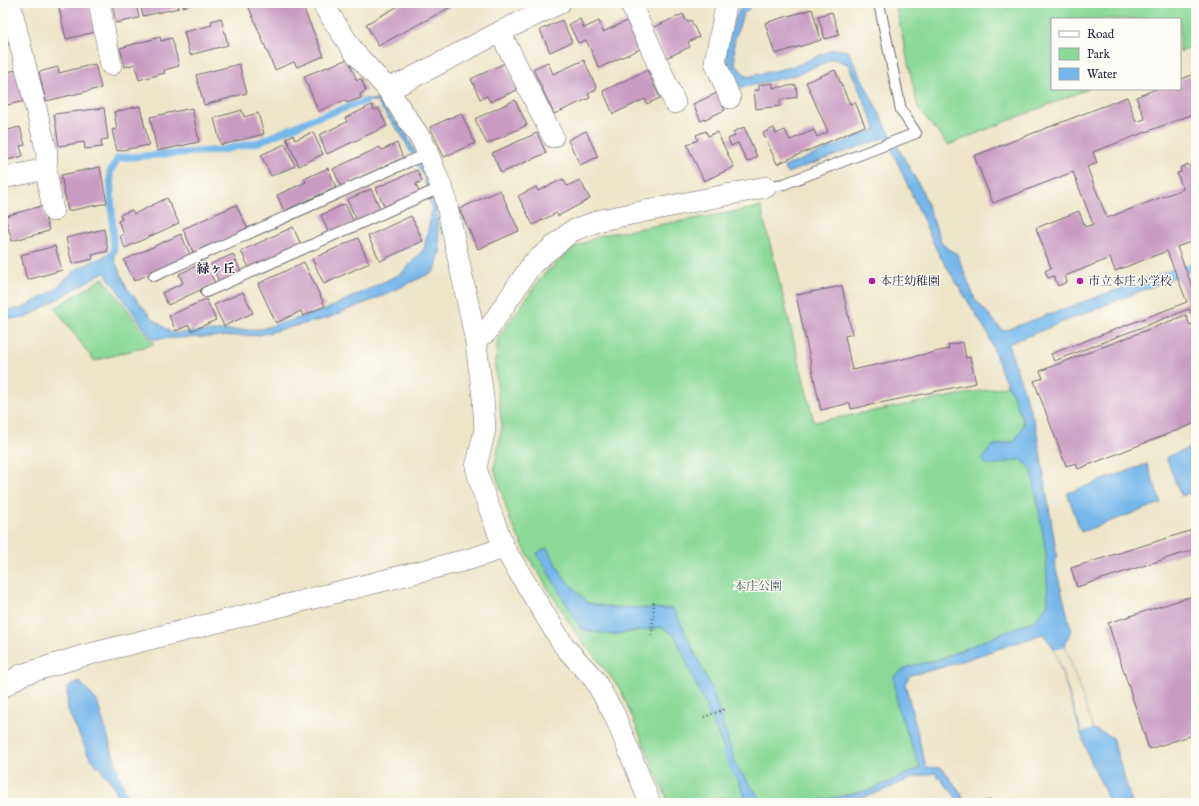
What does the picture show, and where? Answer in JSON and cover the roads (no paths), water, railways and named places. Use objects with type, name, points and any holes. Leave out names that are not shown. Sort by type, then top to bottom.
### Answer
[{"type":"street","points":[[10,3],[47,153],[46,169],[53,210]]},
{"type":"street","points":[[98,3],[111,65]]},
{"type":"street","points":[[322,3],[354,52],[386,87],[423,142],[419,158],[442,187],[475,337],[483,397],[485,430],[476,467],[481,486],[504,548],[564,646],[594,679],[614,714],[650,803]]},
{"type":"street","points":[[386,87],[402,84],[500,32],[560,3]]},
{"type":"street","points":[[630,3],[675,103]]},
{"type":"street","points":[[727,3],[715,62],[730,98]]},
{"type":"street","points":[[500,32],[553,137]]},
{"type":"street","points":[[3,178],[46,169]]},
{"type":"street","points":[[475,337],[486,333],[532,264],[572,231],[600,220],[766,187]]},
{"type":"street","points":[[3,687],[21,676],[82,656],[470,559],[504,548]]},
{"type":"lane","points":[[766,187],[784,184],[916,133],[901,110],[879,3]]},
{"type":"lane","points":[[154,276],[419,158]]},
{"type":"lane","points":[[206,292],[442,187]]},
{"type":"water","points":[[747,3],[756,3],[743,14],[734,42],[735,64],[747,77],[795,66],[834,49],[848,51],[883,121],[922,190],[942,244],[957,254],[975,299],[1003,331],[1196,261],[1196,270],[1008,344],[1036,427],[1057,557],[1054,561],[1071,629],[1065,646],[1093,729],[1112,737],[1132,803],[1110,803],[1088,755],[1055,650],[1043,634],[944,667],[911,675],[905,683],[926,767],[942,768],[961,793],[964,803],[957,803],[955,796],[935,773],[915,777],[874,794],[835,803],[809,803],[870,790],[920,768],[897,706],[894,676],[908,667],[940,659],[1037,619],[1048,604],[1046,553],[1032,470],[1021,459],[990,466],[981,460],[992,446],[1015,441],[1024,424],[1013,395],[1003,376],[988,334],[938,253],[886,137],[787,173],[784,167],[876,129],[848,64],[833,59],[796,75],[741,88],[728,67],[725,45],[739,10]]},
{"type":"water","points":[[377,99],[406,134],[427,175],[436,206],[440,251],[435,271],[382,296],[328,318],[259,335],[152,339],[104,272],[25,318],[3,319],[3,310],[21,309],[53,291],[77,269],[114,251],[115,261],[127,288],[152,318],[172,333],[261,329],[325,310],[402,273],[424,249],[432,211],[424,177],[402,136],[376,101],[366,101]]},
{"type":"water","points":[[1196,446],[1196,491],[1181,496],[1166,457]]},
{"type":"water","points":[[1147,464],[1161,503],[1081,532],[1067,493]]},
{"type":"water","points":[[547,548],[565,579],[588,603],[609,607],[674,609],[712,689],[736,766],[764,803],[748,803],[675,636],[662,627],[612,635],[581,629],[537,553]]},
{"type":"water","points":[[79,681],[97,701],[121,781],[130,803],[122,803],[112,783],[89,756],[68,711],[67,688]]},
{"type":"waterway","points":[[114,251],[110,172],[118,158],[222,150],[259,142],[313,119],[366,101]]},
{"type":"waterway","points":[[726,752],[736,774]]},
{"type":"place","name":"本庄幼稚園","points":[[872,281]]},
{"type":"place","name":"市立本庄小学校","points":[[1080,281]]},
{"type":"district","name":"緑ヶ丘","points":[[216,268]]},
{"type":"park label","name":"本庄公園","points":[[758,586]]}]
